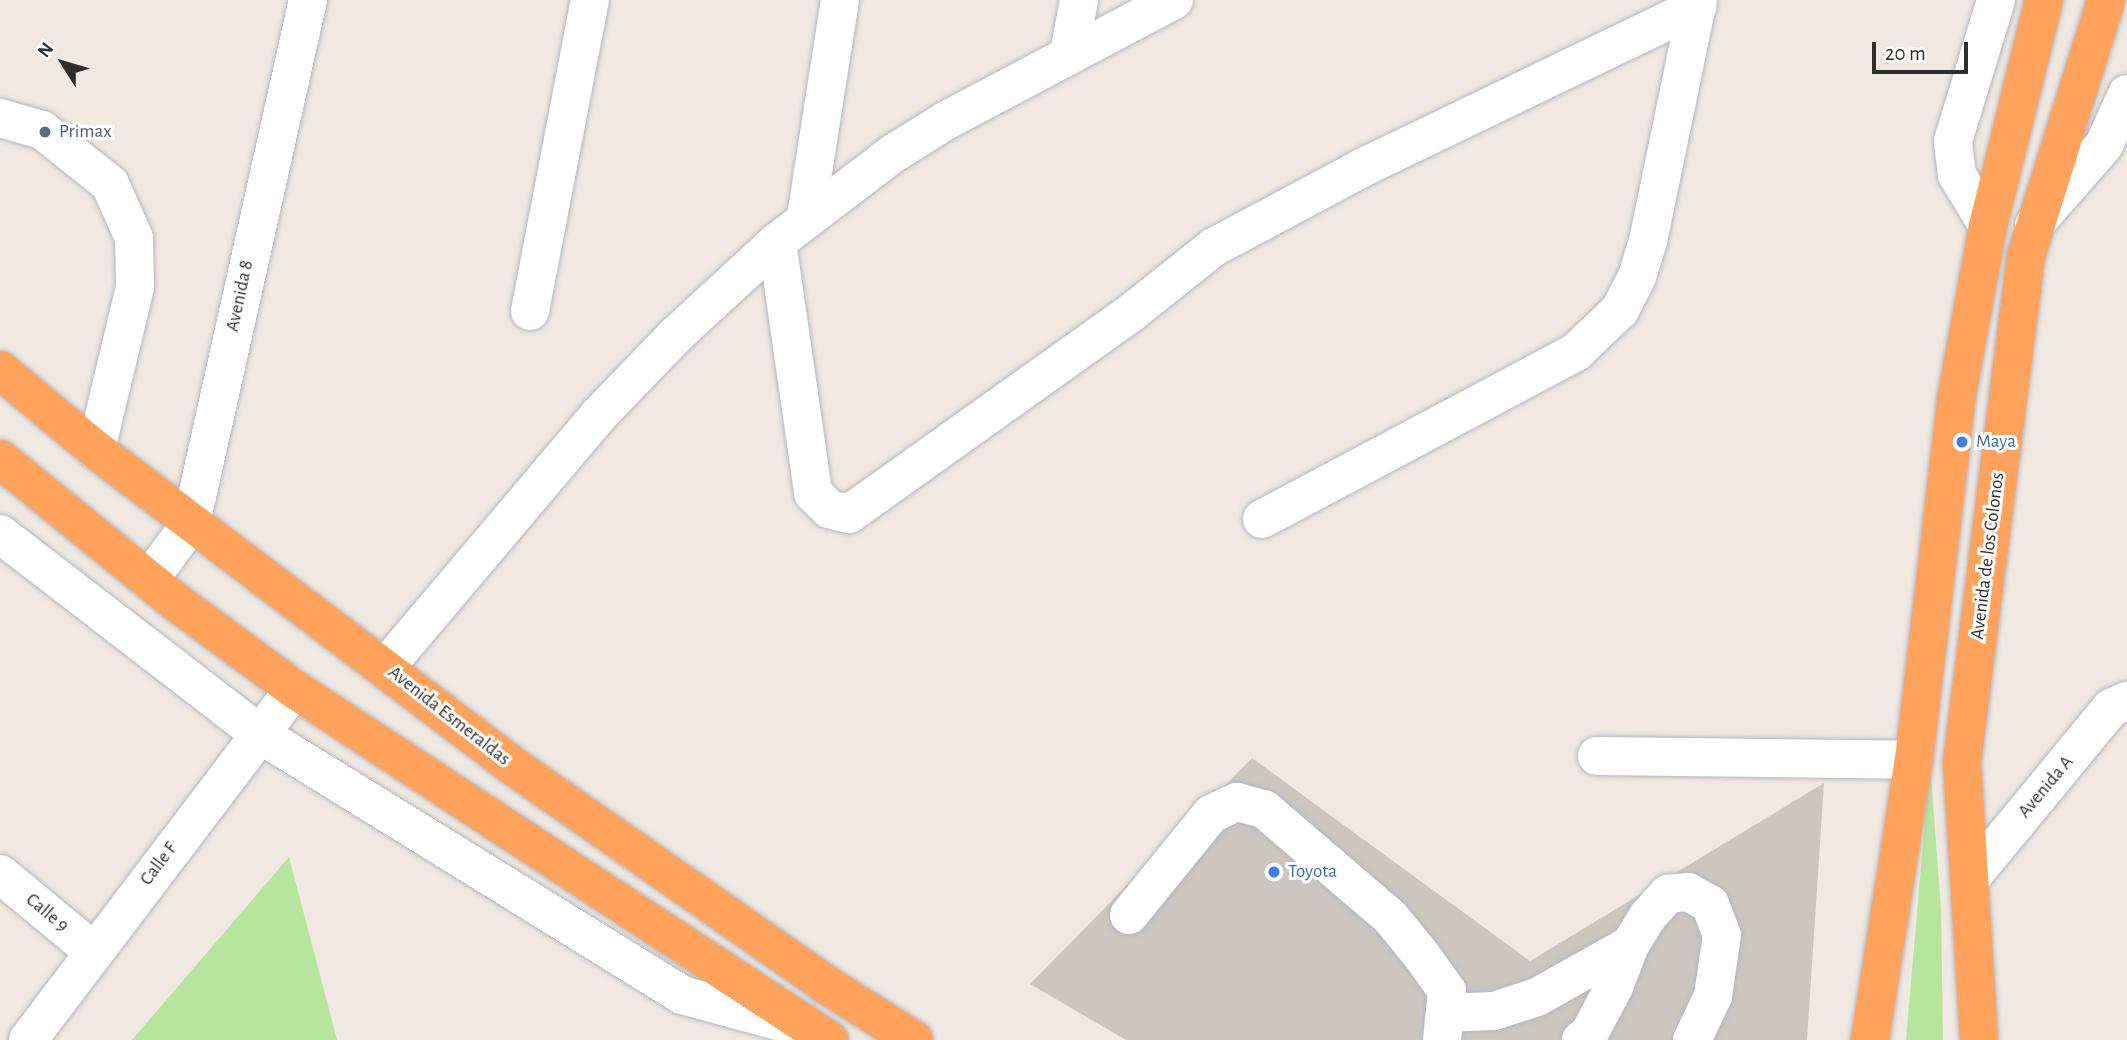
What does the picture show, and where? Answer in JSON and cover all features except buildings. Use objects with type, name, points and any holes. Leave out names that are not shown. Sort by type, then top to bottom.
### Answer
[{"type":"highway","points":[[1870,1040],[1914,760],[1956,400],[1988,226],[2044,0]]},
{"type":"highway","name":"Avenida de los Colonos","points":[[1979,1040],[1962,762],[2026,256],[2106,0]]},
{"type":"highway","name":"Avenida Esmeraldas","points":[[0,370],[96,450],[513,766],[825,984],[914,1040]]},
{"type":"highway","points":[[0,459],[149,580],[293,690],[822,1035]]},
{"type":"street","points":[[530,311],[590,0]]},
{"type":"street","points":[[806,217],[840,0]]},
{"type":"street","points":[[1069,53],[1079,0]]},
{"type":"street","points":[[385,668],[599,415],[675,336],[806,217],[947,120],[1069,53],[1174,0]]},
{"type":"street","points":[[1988,226],[1957,175],[1954,141],[1996,0]]},
{"type":"street","name":"Avenida 8","points":[[149,580],[191,523],[298,3]]},
{"type":"street","points":[[777,242],[813,493],[829,509],[849,514],[1132,312],[1214,247],[1362,168],[1698,4]]},
{"type":"street","points":[[1262,519],[1576,352],[1620,310],[1637,277],[1648,240],[1698,4]]},
{"type":"street","points":[[2034,225],[2104,145],[2127,94]]},
{"type":"street","points":[[0,118],[42,130],[110,184],[134,238],[135,287],[96,450]]},
{"type":"street","points":[[0,534],[258,733],[682,995],[822,1035]]},
{"type":"street","name":"Calle F","points":[[28,1040],[293,690]]},
{"type":"street","name":"Avenida A","points":[[1970,879],[2111,708],[2127,701]]},
{"type":"street","points":[[1597,756],[1914,760]]},
{"type":"street","points":[[1129,915],[1211,814],[1237,802],[1264,809],[1391,918],[1447,991],[1444,1027],[1537,997],[1630,946]]},
{"type":"street","name":"Calle 9","points":[[0,874],[93,951]]},
{"type":"street","points":[[1581,1040],[1589,1034],[1614,987],[1630,946],[1668,894],[1688,892],[1710,904],[1722,934],[1713,996],[1692,1040]]},
{"type":"green space","points":[[1930,763],[1941,910],[1943,1040],[1906,1040]]},
{"type":"green space","points":[[289,857],[337,1040],[132,1040]]},
{"type":"place","name":"Primax","points":[[45,132]]},
{"type":"place","name":"Maya","points":[[1962,442]]},
{"type":"place","name":"Toyota","points":[[1274,872]]}]
